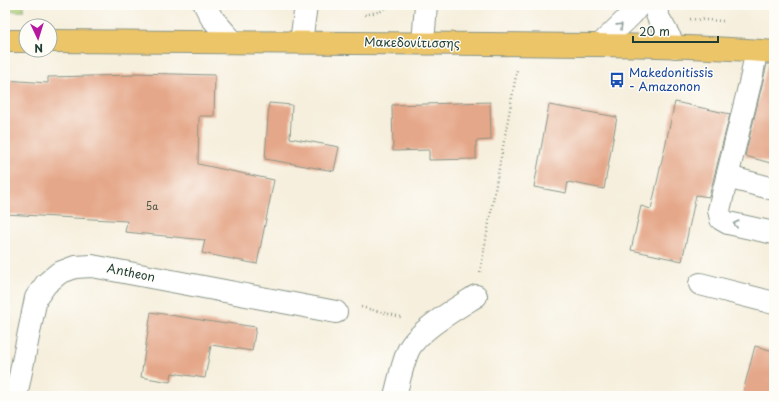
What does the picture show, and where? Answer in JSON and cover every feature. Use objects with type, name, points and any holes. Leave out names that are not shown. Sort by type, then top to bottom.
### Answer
[{"type":"main road","points":[[5,41],[18,41]]},
{"type":"main road","name":"Μακεδονίτισσης","points":[[58,41],[600,45],[765,51]]},
{"type":"street","points":[[205,5],[211,17],[233,42]]},
{"type":"street","points":[[301,42],[306,5]]},
{"type":"street","points":[[423,43],[426,5]]},
{"type":"street","points":[[600,45],[632,14],[639,5]]},
{"type":"street","points":[[654,5],[658,17],[675,47]]},
{"type":"street","points":[[765,51],[752,75],[719,210],[721,219],[728,223],[774,233]]},
{"type":"street","points":[[727,177],[774,189]]},
{"type":"street","name":"Antheon","points":[[16,396],[36,298],[46,284],[59,273],[75,267],[92,266],[336,312]]},
{"type":"street","points":[[700,284],[774,303]]},
{"type":"street","points":[[395,396],[409,350],[422,334],[442,318],[476,296]]},
{"type":"path","points":[[476,296],[517,69],[523,44]]},
{"type":"path","points":[[336,312],[359,307],[410,319],[422,334]]},
{"type":"green space","points":[[5,5],[24,5],[23,11],[5,11]]},
{"type":"building","points":[[767,64],[774,64],[774,164],[745,156]]},
{"type":"building","points":[[134,73],[215,75],[214,116],[199,116],[198,164],[274,180],[257,264],[202,253],[205,240],[125,232],[127,221],[5,214],[5,80],[48,83],[48,77],[134,75]]},
{"type":"building","points":[[490,102],[491,140],[476,141],[476,159],[429,160],[429,150],[393,151],[392,105]]},
{"type":"building","points":[[675,102],[730,114],[709,197],[696,195],[682,261],[631,250],[641,206],[651,209]]},
{"type":"building","points":[[269,103],[292,105],[290,138],[339,147],[334,171],[265,159]]},
{"type":"building","points":[[549,105],[617,117],[604,189],[568,182],[566,193],[534,187]]},
{"type":"building","points":[[151,312],[226,324],[256,327],[252,351],[211,345],[205,378],[172,373],[170,382],[141,377]]},
{"type":"building","points":[[755,346],[774,351],[774,396],[742,396]]},
{"type":"place","name":"Makedonitissis - Amazonon","points":[[617,80]]}]
